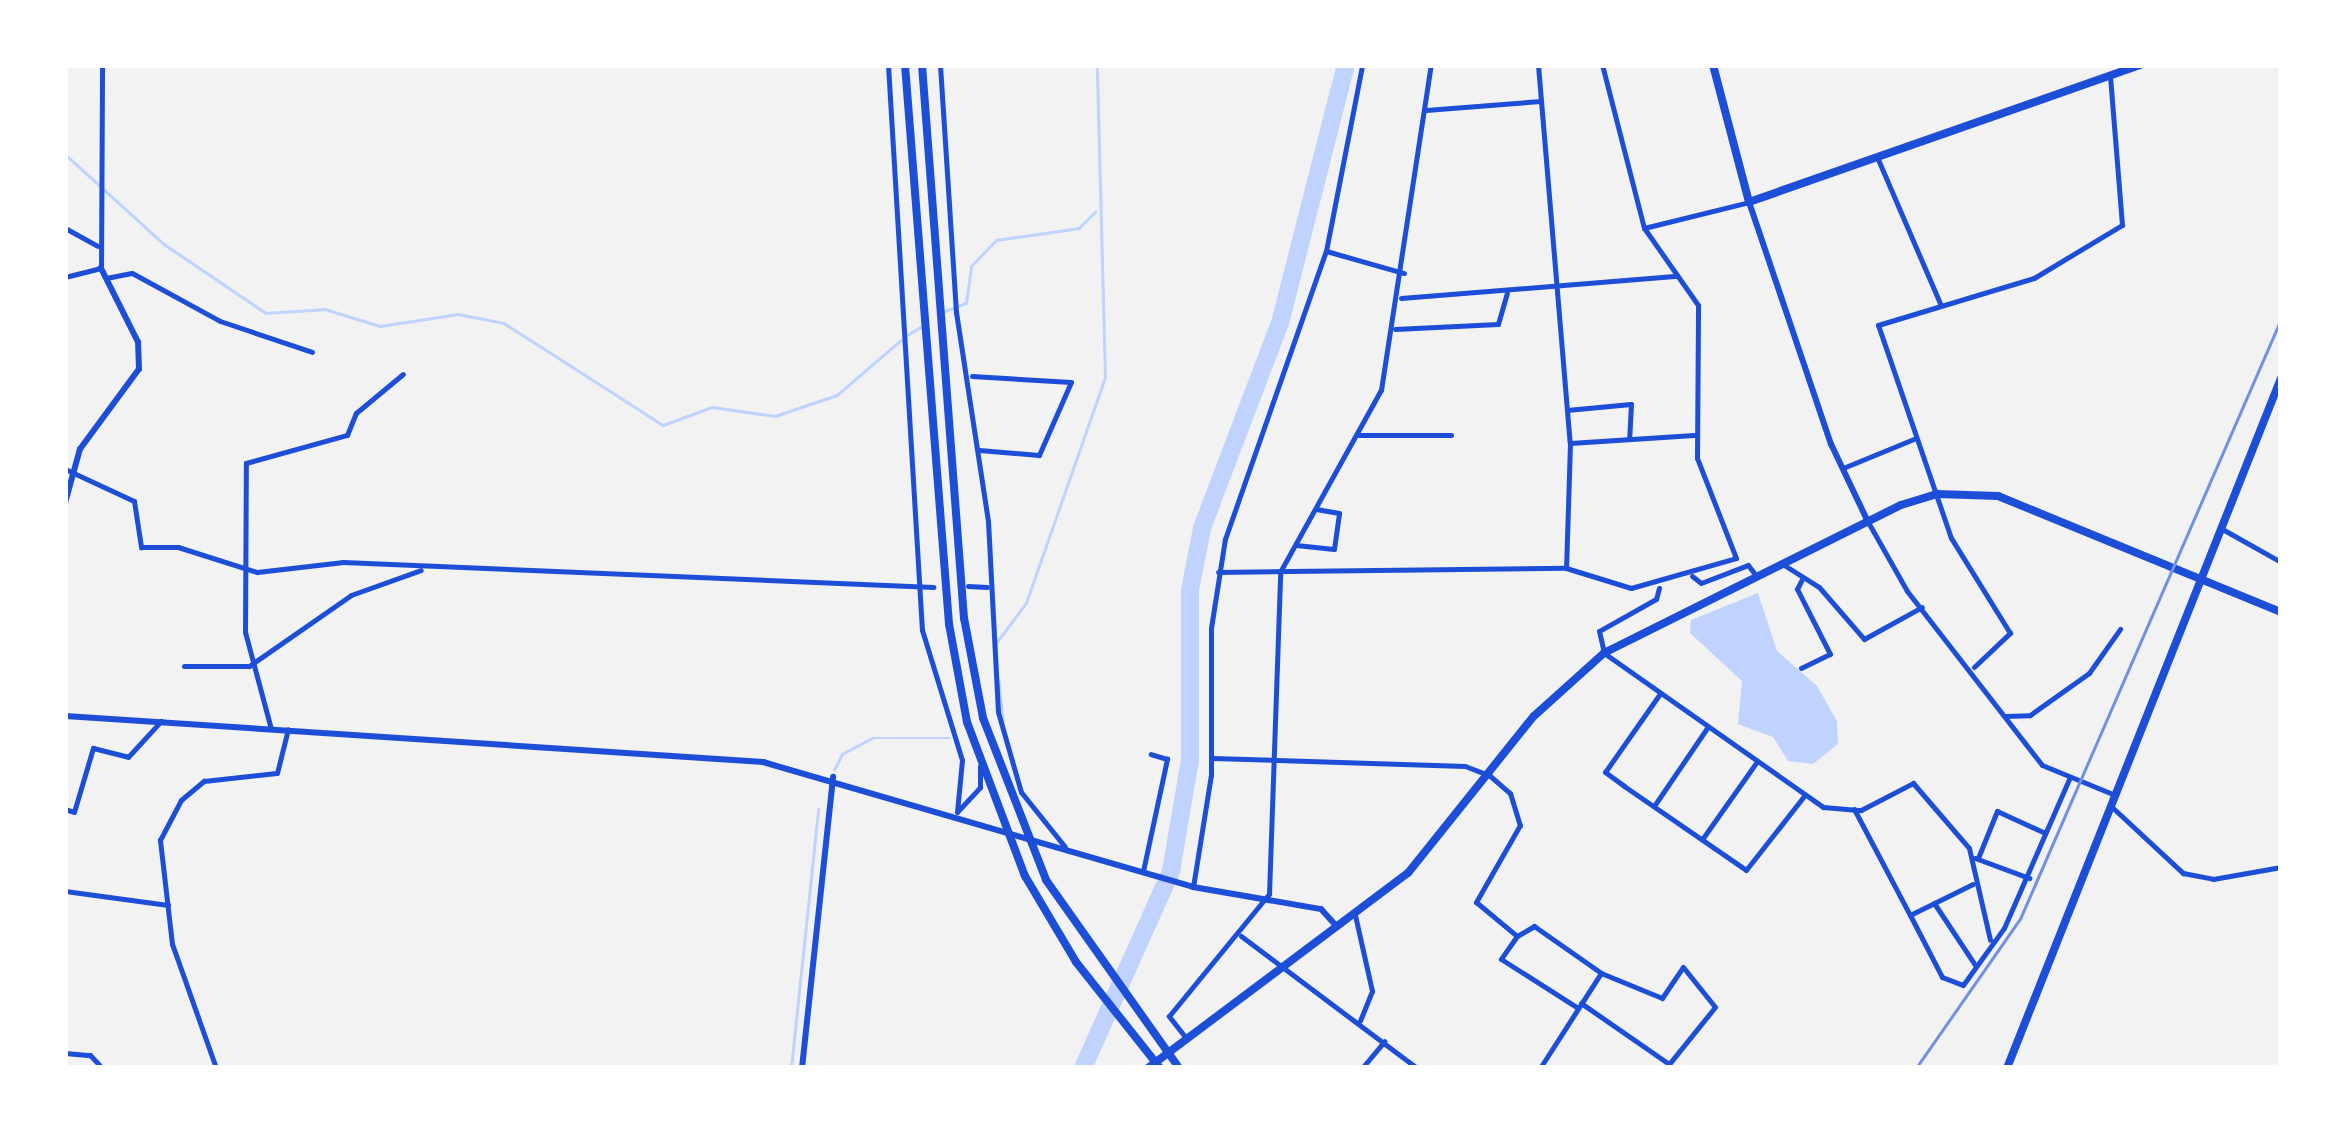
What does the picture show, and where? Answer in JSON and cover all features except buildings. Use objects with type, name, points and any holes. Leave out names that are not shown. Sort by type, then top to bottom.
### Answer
[{"type":"main road","points":[[905,65],[949,624],[980,766],[1005,828],[1098,993],[1160,1068]]},
{"type":"main road","points":[[922,65],[941,337],[972,669],[1024,835],[1105,976],[1179,1068]]},
{"type":"main road","points":[[1713,65],[1748,202],[1843,468],[1868,522]]},
{"type":"main road","points":[[1748,202],[1876,154],[2141,65]]},
{"type":"main road","points":[[65,502],[68,470],[140,370],[138,342],[102,268]]},
{"type":"main road","points":[[2007,1068],[2224,530],[2281,378]]},
{"type":"main road","points":[[1148,1068],[1337,928],[1432,850],[1534,716],[1604,653],[1868,522],[1936,494],[1998,496],[2202,583],[2281,612]]},
{"type":"main road","points":[[65,716],[719,757],[833,776],[1190,886],[1322,909],[1337,928]]},
{"type":"main road","points":[[802,1068],[833,776]]},
{"type":"street","points":[[65,277],[102,268],[96,246],[102,65]]},
{"type":"street","points":[[888,65],[926,664],[962,760],[956,812]]},
{"type":"street","points":[[940,65],[956,312],[972,376],[998,712],[1021,792],[1065,848]]},
{"type":"street","points":[[1190,886],[1212,758],[1218,572],[1326,251],[1362,65]]},
{"type":"street","points":[[1186,1038],[1170,1016],[1241,936],[1265,902],[1280,572],[1359,435],[1395,329],[1431,65]]},
{"type":"street","points":[[1538,65],[1570,443],[1566,568]]},
{"type":"street","points":[[1218,572],[1566,568],[1659,586],[1736,558],[1694,435],[1698,305],[1644,228],[1602,65]]},
{"type":"street","points":[[1974,666],[2010,633],[1951,538],[1878,325],[1940,303],[2034,278],[2122,224],[2110,76]]},
{"type":"street","points":[[1426,110],[1542,101]]},
{"type":"street","points":[[1876,154],[1940,303]]},
{"type":"street","points":[[1644,228],[1748,202]]},
{"type":"street","points":[[65,228],[96,246]]},
{"type":"street","points":[[1326,251],[1404,273]]},
{"type":"street","points":[[106,278],[132,273],[220,321],[312,352]]},
{"type":"street","points":[[1401,298],[1557,290],[1678,276]]},
{"type":"street","points":[[1395,329],[1498,324],[1507,293]]},
{"type":"street","points":[[271,729],[249,666],[246,463],[347,435],[356,413],[403,374]]},
{"type":"street","points":[[972,376],[1071,382],[1039,455],[979,450]]},
{"type":"street","points":[[1567,410],[1632,404],[1629,438]]},
{"type":"street","points":[[1359,435],[1452,435]]},
{"type":"street","points":[[1570,443],[1694,435]]},
{"type":"street","points":[[1843,468],[1916,438]]},
{"type":"street","points":[[68,470],[134,501],[141,546],[249,568],[933,587]]},
{"type":"street","points":[[1295,545],[1334,549],[1338,513],[1317,509]]},
{"type":"street","points":[[1868,522],[1922,607],[1974,666],[2042,765],[2118,796]]},
{"type":"street","points":[[2224,530],[2281,562]]},
{"type":"street","points":[[1783,564],[1803,576],[1864,639],[1922,607]]},
{"type":"street","points":[[1692,576],[1701,583],[1748,565],[1756,576]]},
{"type":"street","points":[[184,666],[249,666],[352,595],[424,570]]},
{"type":"street","points":[[1801,668],[1830,654],[1797,589],[1803,576]]},
{"type":"street","points":[[968,586],[987,588]]},
{"type":"street","points":[[1659,586],[1656,599],[1600,630],[1604,653],[1804,796],[1854,809],[1885,804],[1913,783],[1975,858],[2029,878]]},
{"type":"street","points":[[2005,716],[2030,715],[2089,672],[2120,629]]},
{"type":"street","points":[[1659,695],[1605,772],[1702,840],[1754,868],[1804,796]]},
{"type":"street","points":[[65,809],[74,812],[93,748],[128,757],[162,722]]},
{"type":"street","points":[[1654,806],[1708,728]]},
{"type":"street","points":[[216,1068],[168,905],[159,857],[168,818],[204,781],[277,774],[288,730]]},
{"type":"street","points":[[1143,871],[1167,759],[1151,754]]},
{"type":"street","points":[[1212,758],[1274,763],[1465,766],[1489,776],[1510,793],[1520,825],[1476,902],[1517,936]]},
{"type":"street","points":[[1702,840],[1756,763]]},
{"type":"street","points":[[956,812],[980,787],[980,766]]},
{"type":"street","points":[[1854,809],[1949,985],[1964,984],[2029,878],[2045,833],[2072,778]]},
{"type":"street","points":[[2112,808],[2183,873],[2213,878],[2281,867]]},
{"type":"street","points":[[1990,940],[1973,884],[1975,858],[1997,811],[2045,833]]},
{"type":"street","points":[[1910,915],[1973,884]]},
{"type":"street","points":[[65,891],[168,905]]},
{"type":"street","points":[[1934,903],[1975,965]]},
{"type":"street","points":[[1354,914],[1372,991],[1360,1021]]},
{"type":"street","points":[[1534,926],[1601,972],[1662,998],[1683,967],[1716,1006],[1670,1064],[1501,959],[1517,936],[1534,926]]},
{"type":"street","points":[[1241,936],[1360,1021],[1416,1068],[1429,1068]]},
{"type":"street","points":[[1540,1068],[1601,972]]},
{"type":"street","points":[[1362,1068],[1385,1040]]},
{"type":"street","points":[[65,1053],[90,1055],[102,1068]]},
{"type":"water","points":[[1758,593],[1777,651],[1817,686],[1837,721],[1838,744],[1813,764],[1788,761],[1773,737],[1738,724],[1742,681],[1690,633],[1691,620]]},
{"type":"waterway","points":[[996,643],[1026,603],[1105,378],[1097,65]]},
{"type":"waterway","points":[[1083,1068],[1171,871],[1190,760],[1190,590],[1202,528],[1280,323],[1346,65]]},
{"type":"waterway","points":[[65,154],[164,244],[266,313],[325,309],[380,326],[458,314],[504,323],[663,425],[712,407],[775,416],[837,395],[901,340]]},
{"type":"waterway","points":[[945,311],[966,303],[971,266],[996,240],[1079,228],[1095,212]]},
{"type":"waterway","points":[[907,335],[922,326]]},
{"type":"waterway","points":[[999,680],[1003,721]]},
{"type":"waterway","points":[[834,770],[842,754],[872,738],[950,738]]},
{"type":"waterway","points":[[791,1068],[818,809]]},
{"type":"railway","points":[[1916,1068],[2020,919],[2281,319]]}]
